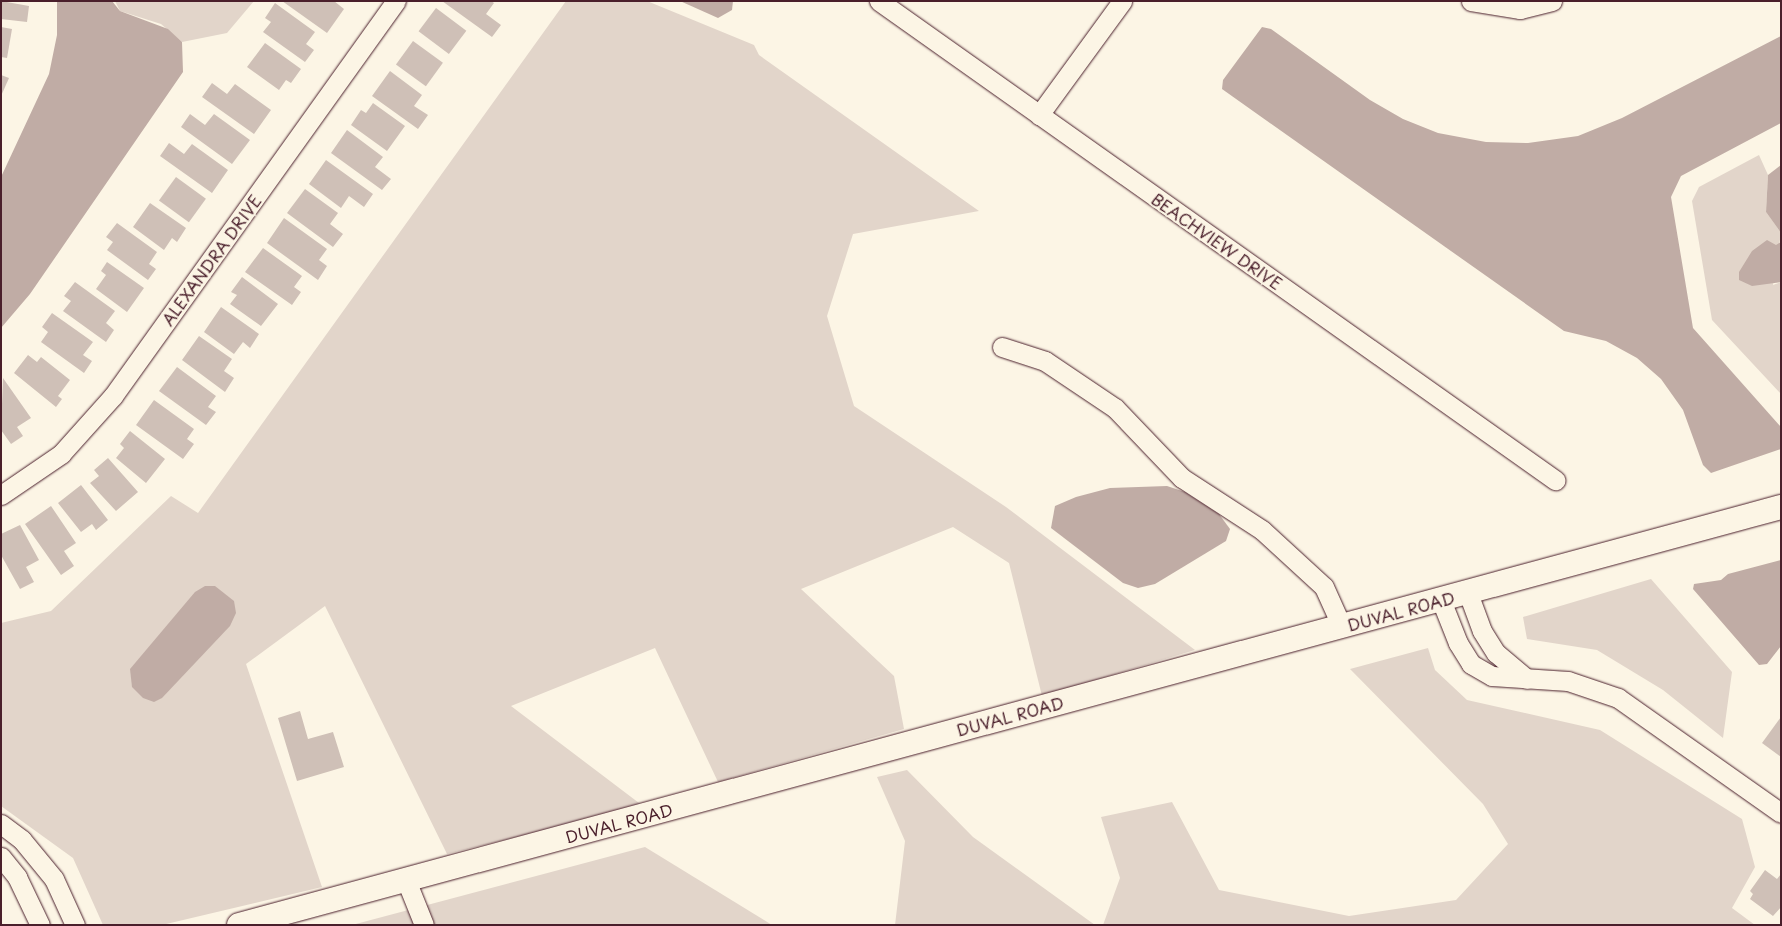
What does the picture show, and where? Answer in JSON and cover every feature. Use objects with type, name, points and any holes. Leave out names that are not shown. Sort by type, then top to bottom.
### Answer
[{"type":"main road","name":"DUVAL ROAD","points":[[239,925],[1333,630],[1781,507]]},
{"type":"street","name":"ALEXANDRA DRIVE","points":[[1,495],[61,454],[113,396],[396,1]]},
{"type":"street","name":"BEACHVIEW DRIVE","points":[[879,1],[1555,480]]},
{"type":"street","points":[[1039,115],[1122,1]]},
{"type":"street","points":[[1471,1],[1520,9],[1552,1]]},
{"type":"street","points":[[1002,347],[1045,361],[1115,408],[1182,478],[1262,530],[1324,587],[1333,630]]},
{"type":"street","points":[[1468,593],[1482,632],[1496,652],[1527,679]]},
{"type":"street","points":[[1441,600],[1458,643],[1471,664],[1492,676],[1568,681],[1618,698],[1781,813]]},
{"type":"street","points":[[1,824],[22,840],[54,879],[75,925]]},
{"type":"street","points":[[1,857],[17,878],[40,925]]},
{"type":"street","points":[[406,880],[424,925]]},
{"type":"shaded area","points":[[57,1],[112,1],[120,11],[168,29],[182,42],[183,72],[30,294],[1,328],[1,177],[49,74],[57,35]]},
{"type":"shaded area","points":[[115,1],[254,1],[227,33],[182,42],[161,24],[120,11]]},
{"type":"shaded area","points":[[566,1],[647,1],[754,45],[759,55],[979,211],[853,234],[827,316],[854,406],[1006,507],[1195,650],[1042,696],[1009,563],[953,527],[801,589],[894,676],[904,729],[718,782],[655,648],[511,706],[643,806],[447,854],[325,606],[246,664],[322,887],[162,925],[103,925],[73,858],[1,806],[1,623],[51,611],[171,496],[198,513]]},
{"type":"shaded area","points":[[680,1],[733,1],[732,10],[718,18]]},
{"type":"shaded area","points":[[1262,27],[1271,29],[1370,100],[1403,119],[1438,133],[1486,142],[1528,143],[1578,136],[1622,118],[1781,36],[1781,123],[1681,176],[1671,197],[1693,328],[1781,427],[1781,449],[1711,473],[1703,465],[1683,410],[1661,379],[1637,358],[1606,341],[1564,331],[1222,89],[1223,80]]},
{"type":"shaded area","points":[[1759,155],[1768,175],[1766,212],[1781,233],[1773,285],[1781,282],[1781,394],[1712,320],[1692,201],[1699,187]]},
{"type":"shaded area","points":[[1781,165],[1781,233],[1766,212],[1768,175]]},
{"type":"shaded area","points":[[1767,240],[1776,245],[1781,242],[1781,282],[1752,286],[1739,280],[1739,272],[1752,251]]},
{"type":"shaded area","points":[[1167,486],[1185,492],[1219,514],[1230,529],[1226,541],[1155,584],[1138,588],[1123,583],[1051,528],[1055,506],[1076,497],[1110,488]]},
{"type":"shaded area","points":[[1781,560],[1781,646],[1767,664],[1759,665],[1693,589],[1694,584],[1721,580],[1728,574]]},
{"type":"shaded area","points":[[1651,579],[1732,672],[1723,738],[1663,690],[1597,650],[1527,639],[1523,617]]},
{"type":"shaded area","points":[[205,586],[215,586],[234,601],[236,613],[230,626],[162,698],[154,702],[143,698],[132,687],[130,669],[195,592]]},
{"type":"shaded area","points":[[1428,648],[1435,670],[1467,700],[1600,730],[1742,819],[1755,867],[1732,908],[1755,925],[1103,925],[1120,878],[1101,817],[1172,802],[1219,890],[1349,916],[1456,900],[1508,844],[1483,804],[1350,669]]},
{"type":"shaded area","points":[[907,770],[973,837],[1095,925],[895,925],[905,841],[877,777]]},
{"type":"shaded area","points":[[645,847],[772,925],[352,925]]},
{"type":"building","points":[[1,1],[29,6],[27,22],[1,19]]},
{"type":"building","points":[[282,1],[334,1],[344,9],[327,33]]},
{"type":"building","points":[[442,1],[491,1],[494,3],[486,14],[501,25],[492,37]]},
{"type":"building","points":[[275,3],[315,32],[306,44],[314,50],[305,62],[263,32],[271,22],[265,18]]},
{"type":"building","points":[[436,8],[466,31],[449,54],[419,31]]},
{"type":"building","points":[[1,27],[12,29],[7,58],[1,57]]},
{"type":"building","points":[[413,41],[443,63],[426,86],[396,64]]},
{"type":"building","points":[[265,43],[301,69],[291,83],[286,80],[279,90],[247,67]]},
{"type":"building","points":[[390,71],[422,95],[414,106],[428,115],[418,129],[372,96]]},
{"type":"building","points":[[1,75],[9,78],[1,96]]},
{"type":"building","points":[[212,83],[227,94],[235,84],[271,110],[254,134],[202,97]]},
{"type":"building","points":[[373,103],[405,126],[387,151],[351,125],[361,110],[366,113]]},
{"type":"building","points":[[190,114],[205,125],[214,114],[250,140],[232,164],[181,127]]},
{"type":"building","points":[[347,130],[383,157],[375,167],[391,179],[382,190],[331,153]]},
{"type":"building","points":[[169,143],[184,154],[192,144],[228,170],[212,193],[160,156]]},
{"type":"building","points":[[326,160],[373,194],[364,207],[349,196],[341,208],[309,184]]},
{"type":"building","points":[[176,177],[206,199],[189,222],[159,200]]},
{"type":"building","points":[[305,189],[338,213],[330,224],[343,234],[333,247],[287,213]]},
{"type":"building","points":[[150,203],[186,228],[177,242],[172,238],[164,250],[133,227]]},
{"type":"building","points":[[284,218],[327,249],[319,260],[327,266],[318,280],[267,243]]},
{"type":"building","points":[[117,223],[157,252],[149,264],[156,269],[148,280],[107,250],[113,242],[106,237]]},
{"type":"building","points":[[263,248],[302,276],[294,287],[301,292],[292,305],[245,272]]},
{"type":"building","points":[[107,262],[144,288],[127,312],[96,289],[106,275],[101,271]]},
{"type":"building","points":[[242,277],[278,304],[261,326],[230,304],[237,295],[231,292]]},
{"type":"building","points":[[75,282],[115,311],[106,323],[114,330],[106,342],[63,311],[71,301],[64,296]]},
{"type":"building","points":[[221,307],[259,334],[250,348],[243,342],[234,354],[204,332]]},
{"type":"building","points":[[52,313],[93,342],[83,355],[92,361],[84,373],[41,342],[48,332],[42,327]]},
{"type":"building","points":[[199,336],[232,359],[224,371],[234,378],[225,392],[182,360]]},
{"type":"building","points":[[28,355],[37,362],[41,357],[70,380],[58,396],[62,399],[56,407],[14,373]]},
{"type":"building","points":[[177,367],[216,396],[208,407],[216,412],[206,425],[159,391]]},
{"type":"building","points":[[3,378],[31,418],[17,427],[23,436],[11,444],[1,430]]},
{"type":"building","points":[[154,400],[194,429],[187,439],[194,444],[183,459],[136,425]]},
{"type":"building","points":[[130,431],[165,459],[146,483],[116,458],[124,448],[120,444]]},
{"type":"building","points":[[108,458],[138,492],[116,511],[90,483],[99,476],[94,470]]},
{"type":"building","points":[[81,485],[108,520],[96,530],[92,524],[81,532],[58,503]]},
{"type":"building","points":[[51,506],[76,543],[64,551],[74,566],[61,575],[25,524]]},
{"type":"building","points":[[20,525],[39,560],[26,567],[34,582],[20,589],[1,555],[1,534]]},
{"type":"building","points":[[300,711],[308,739],[333,732],[344,767],[297,781],[278,718]]},
{"type":"building","points":[[1781,717],[1781,757],[1762,743]]},
{"type":"building","points":[[1765,870],[1777,879],[1781,874],[1781,907],[1773,916],[1750,899],[1753,894],[1750,891]]}]
